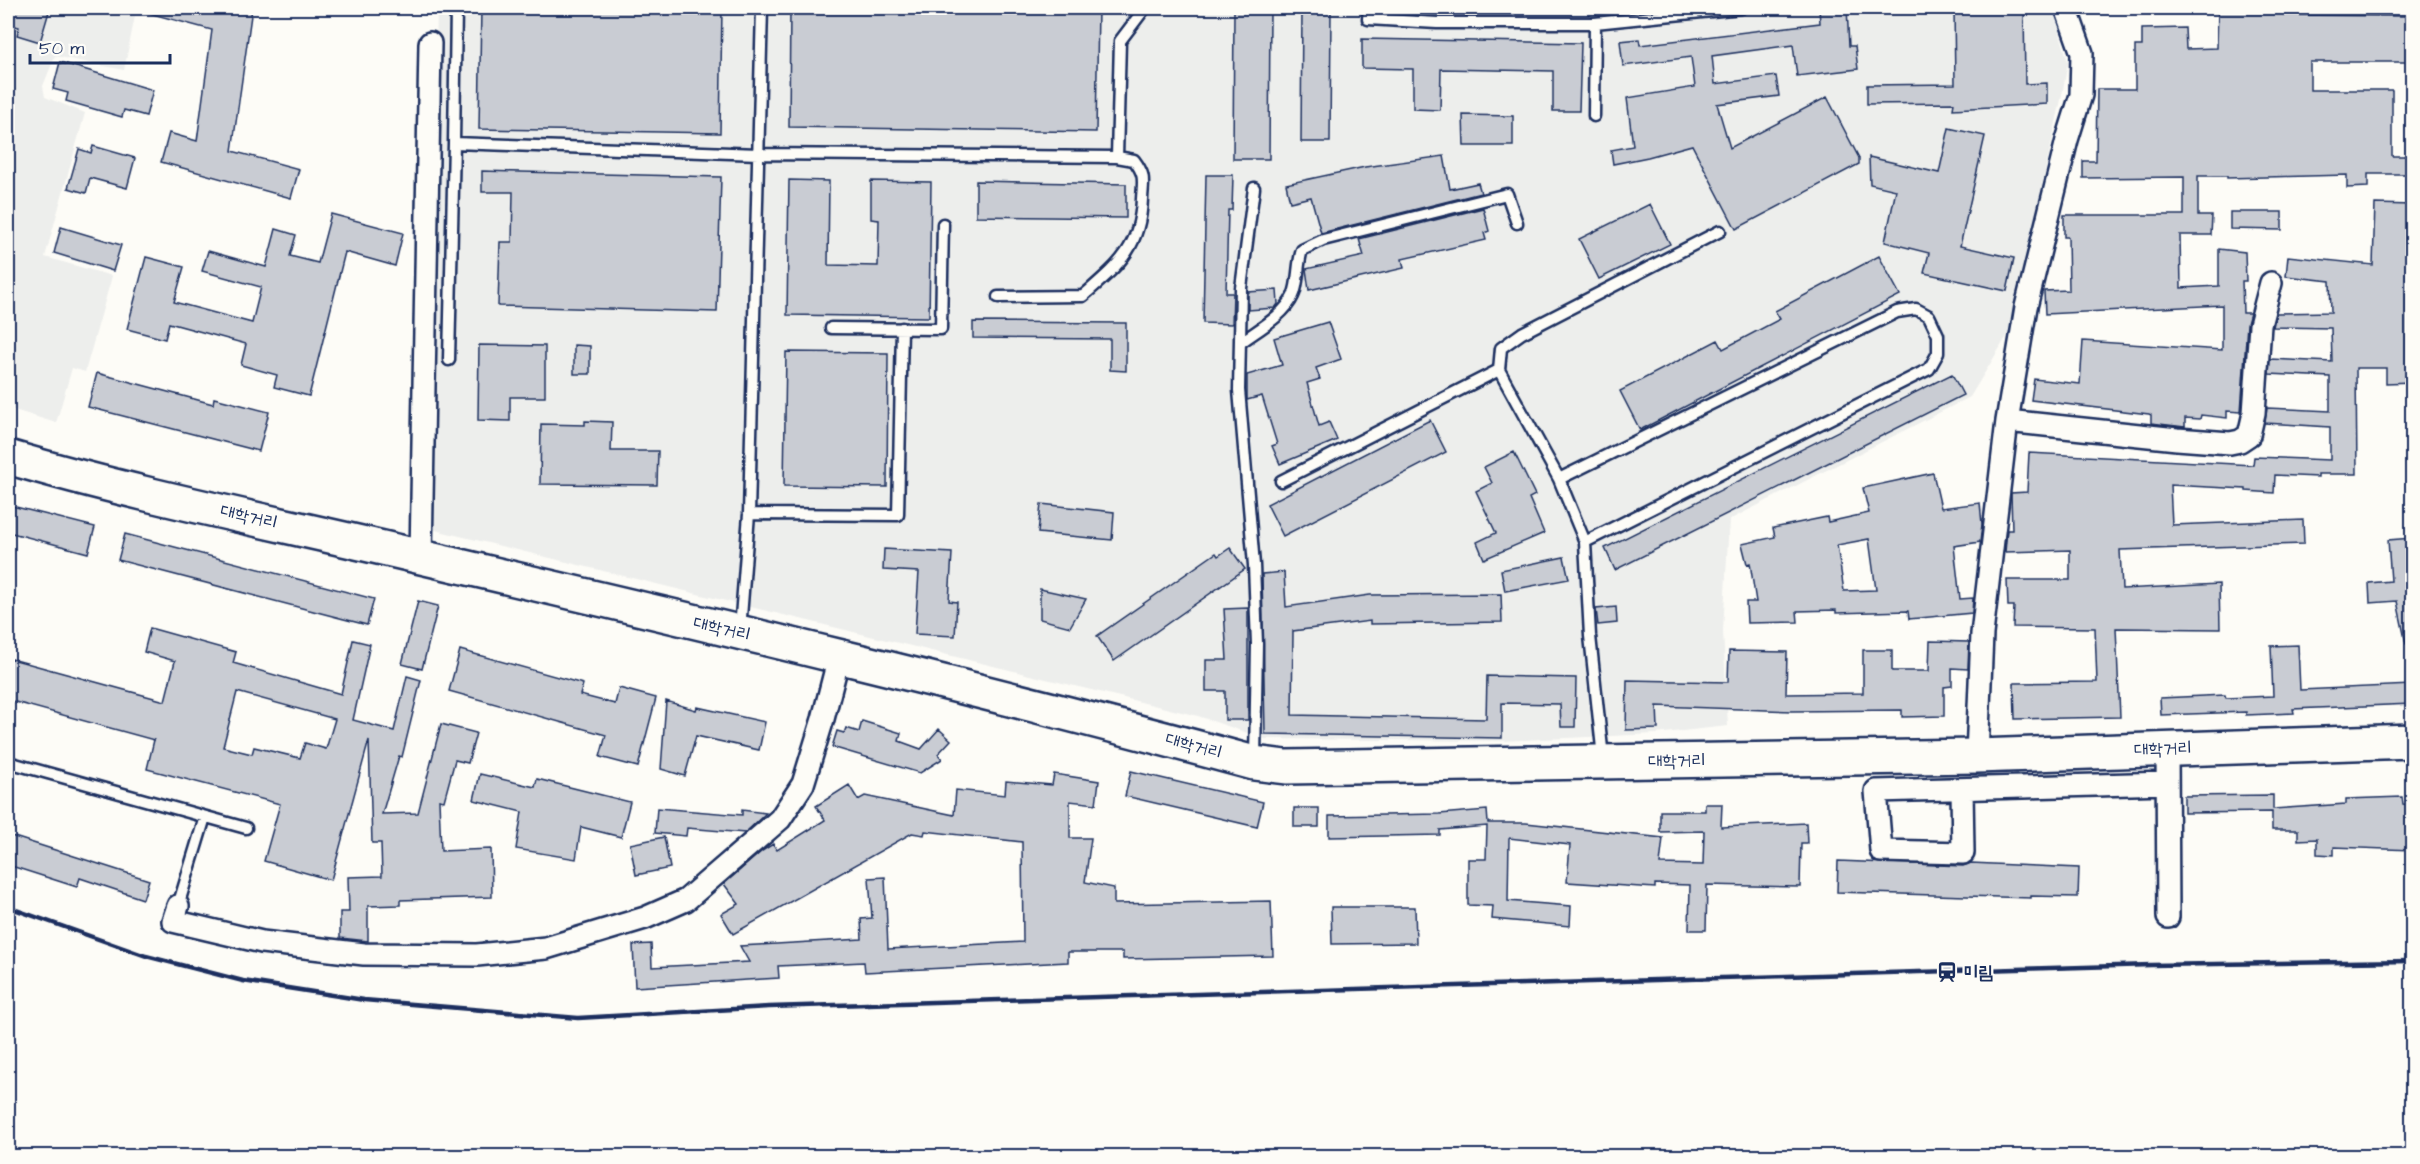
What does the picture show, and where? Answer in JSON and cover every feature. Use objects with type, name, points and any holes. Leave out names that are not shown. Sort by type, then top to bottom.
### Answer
[{"type":"main road","name":"대학거리","points":[[8,457],[81,478],[1025,701],[1254,763],[1286,767],[1977,756],[2412,741]]},
{"type":"street","points":[[1977,756],[1982,634],[2007,421],[2026,307],[2067,140],[2081,95],[2082,53],[2066,8]]},
{"type":"street","points":[[421,557],[430,43]]},
{"type":"street","points":[[2007,421],[2177,440],[2230,443],[2240,441],[2249,435],[2254,413],[2260,324],[2271,283]]},
{"type":"street","points":[[178,906],[173,921],[262,942],[364,954],[477,955],[546,948],[645,918],[686,900],[780,819],[803,784],[824,720],[839,657]]},
{"type":"street","points":[[2167,749],[2168,917]]},
{"type":"street","points":[[1962,789],[1963,853],[1881,851],[1876,791],[2167,783]]},
{"type":"lane","points":[[449,360],[456,8]]},
{"type":"lane","points":[[740,633],[749,514],[762,8]]},
{"type":"lane","points":[[1116,157],[1120,40],[1145,8]]},
{"type":"lane","points":[[1368,8],[1368,19],[1437,23],[1595,23],[1742,8]]},
{"type":"lane","points":[[1594,116],[1595,23]]},
{"type":"lane","points":[[454,143],[759,154],[1116,157],[1134,160],[1143,172],[1142,221],[1134,243],[1120,263],[1083,296],[998,297]]},
{"type":"lane","points":[[1254,188],[1240,288],[1239,390],[1254,565],[1257,644],[1254,763]]},
{"type":"lane","points":[[1240,343],[1283,310],[1293,295],[1297,263],[1302,250],[1323,240],[1507,194],[1517,223]]},
{"type":"lane","points":[[831,328],[941,329],[943,224]]},
{"type":"lane","points":[[1604,762],[1590,636],[1585,542],[1559,479],[1499,370],[1501,348],[1522,333],[1720,231]]},
{"type":"lane","points":[[1559,479],[1898,312],[1916,309],[1929,316],[1938,335],[1938,353],[1929,369],[1585,542]]},
{"type":"lane","points":[[749,514],[898,515],[902,328]]},
{"type":"lane","points":[[1281,481],[1499,370]]},
{"type":"lane","points":[[8,762],[246,828]]},
{"type":"lane","points":[[178,906],[205,817]]},
{"type":"shaded area","points":[[8,8],[104,8],[135,16],[124,70],[55,56],[43,86],[45,97],[85,113],[45,257],[112,276],[85,372],[72,368],[56,423],[8,408]]},
{"type":"shaded area","points":[[437,8],[2053,8],[2068,62],[2010,331],[1970,397],[1729,520],[1723,631],[1728,726],[1655,734],[1501,741],[1265,739],[1198,716],[427,528]]},
{"type":"building","points":[[8,8],[50,8],[40,42],[17,35],[19,27],[8,24]]},
{"type":"building","points":[[146,8],[252,8],[232,151],[299,169],[291,198],[161,162],[169,133],[197,141],[212,30],[145,12]]},
{"type":"building","points":[[481,8],[722,8],[720,133],[479,129]]},
{"type":"building","points":[[790,8],[1098,8],[1096,132],[789,127]]},
{"type":"building","points":[[1234,8],[1270,8],[1269,159],[1233,159]]},
{"type":"building","points":[[1302,8],[1331,8],[1330,142],[1301,142]]},
{"type":"building","points":[[1819,8],[1847,8],[1849,46],[1855,46],[1858,69],[1797,76],[1793,45],[1712,56],[1715,84],[1776,76],[1779,96],[1717,104],[1730,148],[1827,97],[1859,158],[1859,164],[1736,229],[1692,145],[1613,164],[1611,150],[1633,146],[1627,98],[1695,87],[1691,57],[1623,66],[1620,41],[1639,39],[1640,45],[1820,23]]},
{"type":"building","points":[[1954,8],[2024,8],[2025,84],[2047,83],[2047,104],[1953,109],[1954,103],[1867,104],[1867,85],[1955,84]]},
{"type":"building","points":[[2218,8],[2284,9],[2284,15],[2412,16],[2412,62],[2310,62],[2310,90],[2392,90],[2392,156],[2406,156],[2406,174],[2368,174],[2368,187],[2347,188],[2347,175],[2227,178],[2227,176],[2198,176],[2198,216],[2212,216],[2211,235],[2180,235],[2181,288],[2219,286],[2219,249],[2245,252],[2246,281],[2242,281],[2243,313],[2250,313],[2247,324],[2241,412],[2227,411],[2227,418],[2201,415],[2200,419],[2185,418],[2185,427],[2151,423],[2149,414],[2031,400],[2034,379],[2080,384],[2083,341],[2222,350],[2222,305],[2045,314],[2044,291],[2069,290],[2068,237],[2064,237],[2064,215],[2184,215],[2184,177],[2083,178],[2083,161],[2096,161],[2097,89],[2135,89],[2135,46],[2142,46],[2142,29],[2185,28],[2186,49],[2217,48]]},
{"type":"building","points":[[1362,39],[1581,43],[1579,111],[1553,111],[1553,71],[1441,69],[1440,110],[1413,109],[1413,69],[1362,68]]},
{"type":"building","points":[[60,62],[153,90],[146,116],[124,110],[122,117],[66,101],[68,93],[53,89]]},
{"type":"building","points":[[1463,115],[1513,116],[1513,146],[1464,146]]},
{"type":"building","points":[[1949,128],[1985,136],[1960,246],[2014,258],[2007,291],[1924,273],[1929,253],[1885,242],[1896,190],[1870,184],[1869,157],[1939,173]]},
{"type":"building","points":[[93,146],[135,158],[127,188],[90,178],[86,193],[68,188],[79,149],[91,153]]},
{"type":"building","points":[[1444,156],[1450,189],[1478,183],[1481,193],[1321,233],[1311,197],[1290,202],[1286,184],[1365,167]]},
{"type":"building","points":[[482,171],[721,177],[717,312],[498,306],[500,242],[512,242],[513,192],[482,192]]},
{"type":"building","points":[[1206,175],[1233,175],[1232,210],[1228,210],[1226,293],[1233,293],[1232,324],[1203,323]]},
{"type":"building","points":[[789,180],[829,181],[828,265],[878,266],[879,220],[871,219],[871,181],[931,182],[929,317],[787,315]]},
{"type":"building","points":[[976,181],[1126,184],[1126,218],[976,216]]},
{"type":"building","points":[[1650,204],[1670,244],[1599,279],[1579,239]]},
{"type":"building","points":[[2375,204],[2412,205],[2412,382],[2386,383],[2386,368],[2356,368],[2357,474],[2318,474],[2318,477],[2275,475],[2274,493],[2246,491],[2246,489],[2170,485],[2172,525],[2303,520],[2304,544],[2120,550],[2122,589],[2219,584],[2220,629],[2116,628],[2120,717],[2015,719],[2014,683],[2097,682],[2095,628],[2013,627],[2014,606],[2008,606],[2007,580],[2070,580],[2070,550],[2005,552],[2007,530],[2012,530],[2011,493],[2027,492],[2029,453],[2253,465],[2254,457],[2330,460],[2330,427],[2265,423],[2267,408],[2330,411],[2330,377],[2269,374],[2270,359],[2332,362],[2331,328],[2273,327],[2276,313],[2331,312],[2330,281],[2286,276],[2288,256],[2373,265]]},
{"type":"building","points":[[1483,208],[1489,231],[1484,233],[1486,240],[1402,259],[1404,268],[1309,290],[1306,269],[1364,256],[1359,239]]},
{"type":"building","points":[[2230,212],[2282,212],[2282,230],[2230,229]]},
{"type":"building","points":[[331,214],[403,233],[395,266],[345,252],[309,396],[274,387],[277,375],[241,365],[246,344],[169,323],[165,339],[127,329],[146,257],[184,267],[174,302],[252,323],[261,287],[202,271],[208,251],[266,267],[276,229],[296,235],[290,256],[318,263]]},
{"type":"building","points":[[61,227],[121,245],[113,271],[54,253]]},
{"type":"building","points":[[1879,256],[1900,295],[1640,430],[1620,391],[1718,340],[1723,349],[1780,319],[1775,311]]},
{"type":"building","points":[[1277,290],[1278,304],[1275,308],[1248,310],[1248,292]]},
{"type":"building","points":[[973,322],[1126,323],[1126,371],[1110,370],[1110,339],[973,338]]},
{"type":"building","points":[[1328,322],[1341,359],[1316,368],[1320,379],[1307,383],[1319,426],[1329,422],[1337,440],[1280,464],[1272,446],[1277,444],[1262,396],[1247,400],[1247,375],[1282,365],[1274,338]]},
{"type":"building","points":[[479,345],[545,346],[545,397],[510,397],[510,421],[478,420]]},
{"type":"building","points":[[574,345],[590,346],[590,374],[574,374]]},
{"type":"building","points":[[786,352],[888,353],[887,487],[784,486]]},
{"type":"building","points":[[97,373],[213,404],[214,398],[269,412],[259,451],[88,407]]},
{"type":"building","points":[[1952,374],[1963,395],[1615,570],[1605,548]]},
{"type":"building","points":[[1430,420],[1446,452],[1283,536],[1267,504]]},
{"type":"building","points":[[585,421],[612,422],[611,451],[658,451],[657,485],[540,484],[541,424],[585,425]]},
{"type":"building","points":[[1514,452],[1535,495],[1529,498],[1544,533],[1484,559],[1477,542],[1496,533],[1476,491],[1492,483],[1484,467]]},
{"type":"building","points":[[1933,473],[1941,508],[1980,503],[1982,524],[1980,542],[1954,546],[1960,599],[1973,598],[1972,613],[1909,619],[1908,611],[1836,613],[1836,610],[1797,611],[1798,622],[1747,623],[1746,602],[1756,602],[1750,563],[1747,564],[1742,544],[1775,537],[1773,528],[1827,517],[1828,522],[1869,513],[1863,488]],"holes":[[[1869,539],[1876,590],[1844,591],[1837,545]]]},
{"type":"building","points":[[1041,504],[1114,512],[1112,540],[1038,533]]},
{"type":"building","points":[[8,505],[95,527],[88,553],[8,532]]},
{"type":"building","points":[[125,534],[374,599],[367,625],[118,560]]},
{"type":"building","points":[[2412,538],[2412,643],[2406,644],[2397,601],[2370,603],[2369,583],[2391,581],[2388,540]]},
{"type":"building","points":[[1230,548],[1245,569],[1114,661],[1097,636],[1216,553],[1218,556]]},
{"type":"building","points":[[884,549],[952,553],[949,601],[957,602],[955,636],[915,634],[919,572],[883,570]]},
{"type":"building","points":[[1564,557],[1569,579],[1505,591],[1501,570]]},
{"type":"building","points":[[1284,572],[1286,607],[1370,595],[1501,594],[1502,622],[1370,624],[1370,621],[1293,631],[1292,715],[1486,719],[1487,676],[1576,678],[1575,727],[1561,727],[1560,704],[1502,703],[1502,738],[1265,734],[1262,574]]},
{"type":"building","points":[[1040,589],[1086,599],[1070,627],[1040,619]]},
{"type":"building","points":[[418,601],[438,606],[422,669],[402,664]]},
{"type":"building","points":[[1616,607],[1617,623],[1598,625],[1596,609]]},
{"type":"building","points":[[1248,608],[1248,720],[1225,720],[1225,691],[1206,691],[1206,660],[1227,660],[1224,609]]},
{"type":"building","points":[[150,628],[236,652],[233,663],[341,694],[353,640],[370,644],[353,720],[394,731],[407,676],[421,680],[402,757],[399,756],[382,814],[418,813],[441,724],[476,733],[468,763],[455,760],[444,801],[439,800],[441,851],[491,849],[492,897],[400,900],[400,905],[368,906],[368,941],[340,938],[340,912],[349,912],[348,877],[382,876],[381,843],[372,843],[369,740],[331,880],[264,861],[280,804],[147,769],[154,740],[8,700],[8,658],[165,701],[175,661],[144,652]],"holes":[[[237,692],[335,719],[326,749],[305,743],[300,758],[254,747],[252,754],[223,747]]]},
{"type":"building","points":[[1930,641],[1969,642],[1968,669],[1952,668],[1952,686],[1944,687],[1944,716],[1902,717],[1902,710],[1791,711],[1657,706],[1658,729],[1626,730],[1627,680],[1728,682],[1729,651],[1787,652],[1786,694],[1863,693],[1863,650],[1892,650],[1892,671],[1929,671]]},
{"type":"building","points":[[2298,645],[2300,690],[2412,685],[2412,704],[2293,709],[2294,713],[2161,715],[2160,698],[2225,695],[2226,698],[2273,696],[2271,646]]},
{"type":"building","points":[[460,650],[583,684],[580,695],[615,704],[619,688],[656,698],[638,767],[600,757],[606,735],[449,691]]},
{"type":"building","points":[[666,701],[696,710],[697,707],[765,722],[759,750],[696,736],[685,776],[661,769]]},
{"type":"building","points":[[862,721],[901,733],[899,741],[921,749],[939,729],[951,740],[938,754],[942,759],[920,773],[832,747],[837,731],[844,733],[846,728],[859,732]]},
{"type":"building","points":[[1131,771],[1263,802],[1257,827],[1125,796]]},
{"type":"building","points":[[480,774],[535,787],[537,779],[630,802],[621,837],[581,827],[576,859],[516,849],[522,812],[474,800]]},
{"type":"building","points":[[1054,774],[1099,781],[1096,804],[1070,801],[1070,838],[1091,838],[1085,882],[1114,888],[1114,904],[1271,901],[1273,956],[1123,959],[1123,952],[1068,952],[1068,962],[865,972],[864,962],[778,966],[779,978],[635,987],[633,945],[651,944],[652,967],[749,962],[740,946],[862,939],[861,919],[872,918],[869,878],[885,877],[888,949],[1023,942],[1022,842],[925,831],[924,835],[912,833],[733,934],[721,914],[739,904],[724,884],[773,844],[777,850],[825,820],[816,806],[849,785],[858,800],[865,796],[954,815],[956,790],[1005,795],[1006,781],[1052,785]]},
{"type":"building","points":[[2273,795],[2273,809],[2346,804],[2346,799],[2402,797],[2403,805],[2412,806],[2412,850],[2334,847],[2334,855],[2317,854],[2317,839],[2298,840],[2298,830],[2272,830],[2272,812],[2184,813],[2184,796]]},
{"type":"building","points":[[1705,804],[1722,804],[1721,827],[1806,823],[1807,843],[1801,843],[1800,887],[1707,885],[1706,930],[1689,930],[1690,885],[1655,884],[1655,888],[1567,882],[1570,845],[1509,838],[1508,901],[1571,906],[1570,926],[1492,919],[1493,906],[1468,905],[1468,859],[1486,859],[1487,826],[1440,830],[1440,835],[1329,837],[1329,816],[1439,814],[1487,810],[1488,823],[1526,823],[1663,838],[1660,864],[1703,865],[1704,831],[1660,832],[1660,811],[1705,811]]},
{"type":"building","points":[[657,808],[742,815],[742,810],[766,813],[745,833],[687,828],[686,836],[655,833]]},
{"type":"building","points":[[1294,808],[1319,808],[1319,827],[1294,827]]},
{"type":"building","points":[[8,835],[149,880],[143,899],[80,878],[77,887],[8,865]]},
{"type":"building","points":[[664,837],[670,868],[636,875],[630,844]]},
{"type":"building","points":[[1838,861],[1963,866],[1971,863],[2079,868],[2078,897],[2031,896],[2031,898],[1837,892]]},
{"type":"building","points":[[1331,907],[1415,907],[1416,943],[1332,944]]},
{"type":"railway","points":[[8,907],[146,956],[243,981],[364,1000],[578,1018],[769,1007],[2151,965],[2412,961]]},
{"type":"place","name":"미림","points":[[1947,972]]}]
